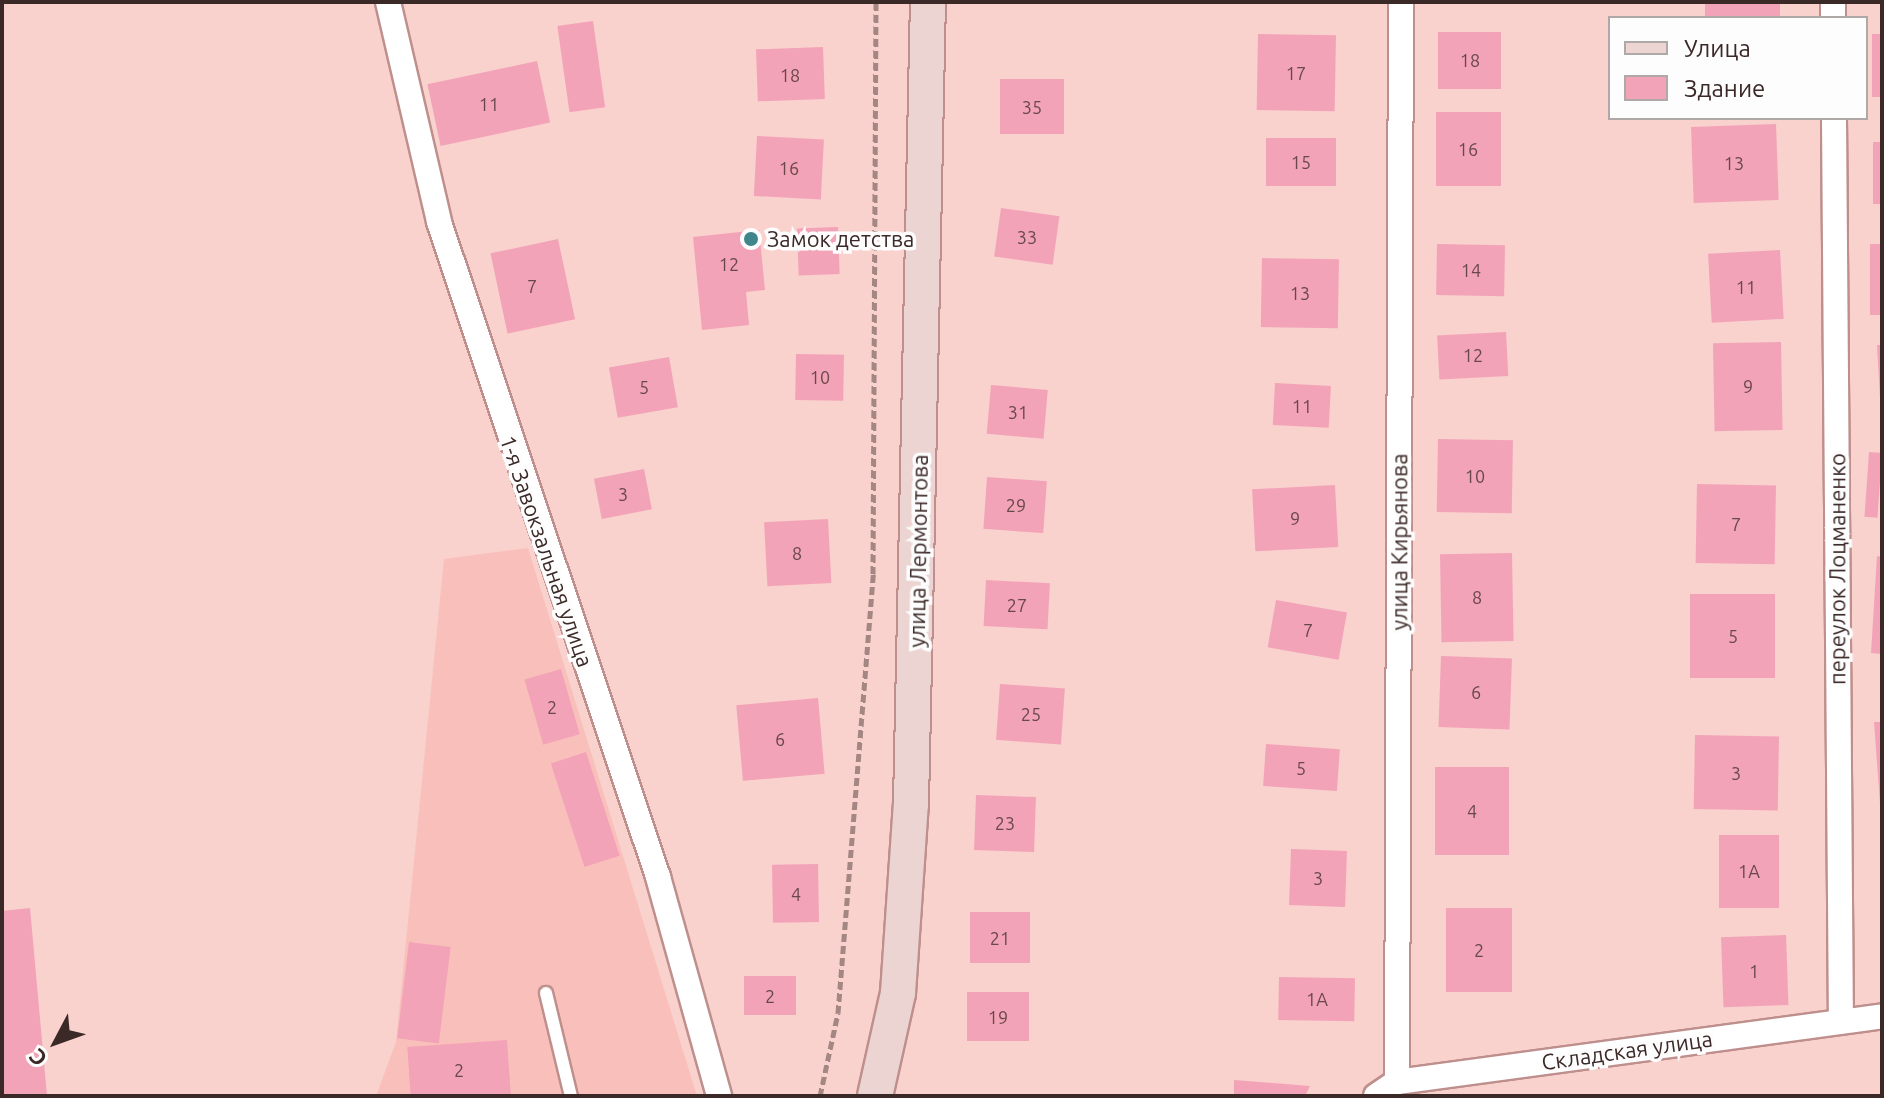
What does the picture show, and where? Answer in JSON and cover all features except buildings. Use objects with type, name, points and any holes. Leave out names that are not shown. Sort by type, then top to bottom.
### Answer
[{"type":"main road","name":"улица Лермонтова","points":[[875,1096],[898,993],[911,804],[928,2]]},
{"type":"street","name":"1-я Завокзальная улица","points":[[388,2],[439,222],[658,877],[719,1096]]},
{"type":"street","name":"улица Кирьянова","points":[[1397,1082],[1401,2]]},
{"type":"street","name":"переулок Лоцманенко","points":[[1834,120],[1841,1020]]},
{"type":"street","name":"Складская улица","points":[[1376,1096],[1397,1082],[1882,1016]]},
{"type":"lane","points":[[546,993],[571,1096]]},
{"type":"path","points":[[820,1096],[838,1013],[873,574],[876,2]]},
{"type":"shaded area","points":[[528,548],[697,1096],[376,1096],[396,1042],[444,559]]},
{"type":"place","name":"Замок детства","points":[[751,239]]}]
